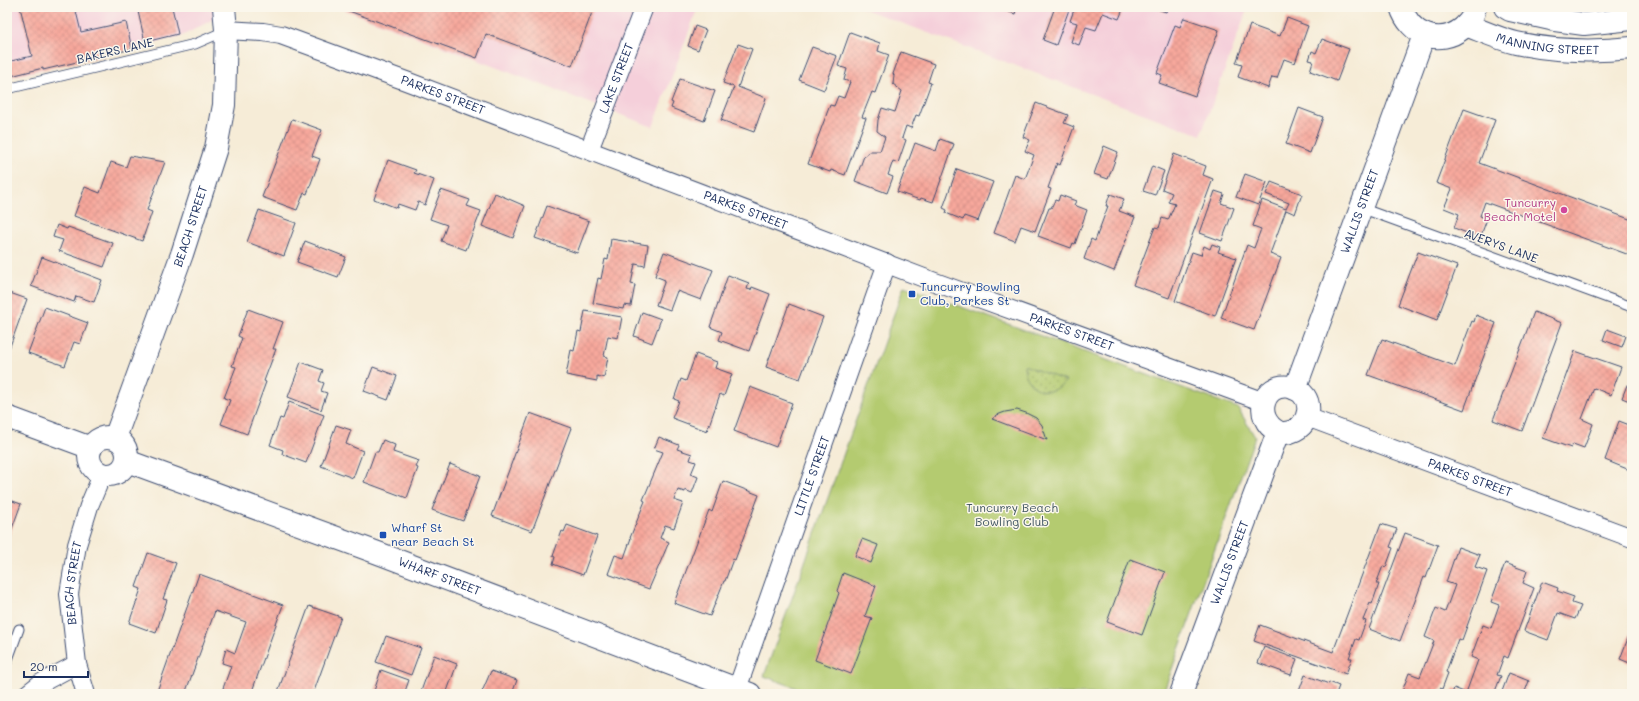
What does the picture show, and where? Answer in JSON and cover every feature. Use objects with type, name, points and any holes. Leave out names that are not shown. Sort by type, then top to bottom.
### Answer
[{"type":"street","name":"BEACH STREET","points":[[114,438],[182,254],[216,148],[224,105],[226,30],[224,7]]},
{"type":"street","name":"LAKE STREET","points":[[589,150],[644,7]]},
{"type":"street","points":[[1401,7],[1409,24],[1424,35],[1435,38],[1447,37],[1457,33],[1471,16]]},
{"type":"street","name":"MANNING STREET","points":[[1504,7],[1510,10],[1555,20],[1584,24],[1632,19]]},
{"type":"street","name":"MANNING STREET","points":[[1471,16],[1514,43],[1542,47],[1604,51],[1632,48]]},
{"type":"street","name":"PARKES STREET","points":[[226,30],[263,32],[281,35],[589,150],[924,278],[1264,402]]},
{"type":"street","name":"WALLIS STREET","points":[[1295,389],[1424,35]]},
{"type":"street","name":"LITTLE STREET","points":[[744,692],[887,264]]},
{"type":"street","points":[[1281,387],[1295,389],[1305,398],[1308,404],[1307,417],[1299,429],[1292,432],[1282,432],[1267,423],[1264,417],[1264,402],[1274,390],[1281,387]]},
{"type":"street","points":[[7,417],[90,448]]},
{"type":"street","name":"PARKES STREET","points":[[1307,417],[1632,538]]},
{"type":"street","name":"WALLIS STREET","points":[[1181,694],[1282,432]]},
{"type":"street","points":[[100,438],[114,438],[121,442],[125,447],[127,461],[124,468],[117,473],[110,475],[102,475],[95,471],[90,464],[90,448],[94,442],[100,438]]},
{"type":"street","name":"WHARF STREET","points":[[127,461],[378,553],[744,692]]},
{"type":"street","name":"BEACH STREET","points":[[86,694],[77,664],[69,594],[77,545],[102,475]]},
{"type":"street","points":[[27,694],[41,683],[77,664]]},
{"type":"lane","name":"BAKERS LANE","points":[[7,89],[195,44],[226,30]]},
{"type":"lane","name":"AVERYS LANE","points":[[1361,208],[1632,307]]},
{"type":"lane","points":[[7,662],[18,629]]},
{"type":"shaded area","points":[[7,7],[236,7],[182,36],[7,78]]},
{"type":"shaded area","points":[[337,7],[698,7],[653,127]]},
{"type":"shaded area","points":[[859,7],[1248,7],[1201,135]]},
{"type":"green space","name":"Tuncurry Beach Bowling Club","points":[[904,286],[1238,408],[1255,437],[1163,694],[813,694],[764,676]]},
{"type":"green space","points":[[1024,365],[1066,381],[1060,387],[1053,390],[1039,390],[1029,381],[1025,374]]},
{"type":"building","points":[[20,7],[75,7],[81,32],[126,22],[132,49],[7,77],[7,62],[32,56]]},
{"type":"building","points":[[137,7],[172,7],[178,34],[145,42]]},
{"type":"building","points":[[338,7],[594,7],[572,66],[486,34],[477,58]]},
{"type":"building","points":[[995,7],[1017,7],[1015,14]]},
{"type":"building","points":[[1055,7],[1070,7],[1056,45],[1043,40]]},
{"type":"building","points":[[1075,7],[1124,7],[1119,19],[1103,13],[1096,30],[1086,27],[1079,45],[1071,42],[1077,23],[1070,21]]},
{"type":"building","points":[[1130,7],[1135,7],[1133,11],[1129,10]]},
{"type":"building","points":[[1151,7],[1168,7],[1166,12]]},
{"type":"building","points":[[1184,18],[1219,30],[1195,96],[1159,83],[1162,75],[1157,73],[1175,25],[1180,27]]},
{"type":"building","points":[[1287,18],[1308,26],[1295,63],[1284,59],[1277,78],[1272,77],[1268,88],[1238,77],[1242,65],[1236,63],[1250,25],[1280,36]]},
{"type":"building","points":[[695,26],[706,30],[698,50],[688,46]]},
{"type":"building","points":[[850,32],[880,43],[878,51],[889,55],[875,93],[872,92],[862,117],[866,118],[845,175],[831,170],[830,172],[808,164],[830,105],[834,106],[838,96],[844,98],[850,82],[844,80],[847,69],[838,66]]},
{"type":"building","points":[[1322,39],[1349,49],[1337,81],[1310,71],[1313,61],[1309,60],[1312,51],[1316,53]]},
{"type":"building","points":[[738,44],[752,49],[738,87],[766,98],[754,132],[721,120],[734,87],[723,83]]},
{"type":"building","points":[[812,47],[837,56],[824,90],[799,80]]},
{"type":"building","points":[[901,52],[934,64],[928,82],[931,83],[919,116],[916,115],[911,128],[906,126],[902,138],[906,140],[898,163],[893,161],[888,175],[893,177],[887,193],[855,181],[864,156],[870,151],[880,151],[885,137],[877,131],[878,120],[882,108],[895,112],[902,91],[893,84],[893,74]]},
{"type":"building","points":[[680,79],[715,91],[704,121],[671,108],[673,103],[671,102]]},
{"type":"building","points":[[1036,103],[1068,115],[1064,123],[1074,127],[1060,165],[1057,163],[1048,188],[1051,189],[1035,231],[1021,226],[1015,241],[994,233],[1015,175],[1025,179],[1034,155],[1025,151],[1030,140],[1023,137]]},
{"type":"building","points":[[1299,108],[1323,117],[1310,153],[1286,144]]},
{"type":"building","points":[[1464,109],[1495,120],[1479,163],[1632,220],[1632,256],[1485,202],[1480,216],[1487,219],[1480,238],[1454,228],[1459,214],[1444,208],[1452,189],[1436,183]]},
{"type":"building","points":[[292,119],[322,130],[312,156],[320,159],[307,194],[304,193],[297,210],[262,197]]},
{"type":"building","points":[[940,139],[954,144],[933,202],[921,198],[920,200],[897,192],[915,143],[936,151]]},
{"type":"building","points":[[1104,146],[1118,152],[1108,179],[1094,174]]},
{"type":"building","points":[[1174,154],[1206,166],[1203,175],[1213,179],[1169,298],[1133,285],[1155,227],[1159,228],[1162,218],[1168,220],[1175,204],[1168,202],[1172,193],[1162,189]]},
{"type":"building","points":[[130,156],[165,162],[147,210],[152,212],[142,241],[74,216],[85,187],[100,193],[111,162],[126,167]]},
{"type":"building","points":[[388,160],[416,170],[414,173],[434,180],[425,205],[418,202],[415,210],[398,204],[397,208],[374,199]]},
{"type":"building","points":[[1152,166],[1164,171],[1155,195],[1143,191]]},
{"type":"building","points":[[957,169],[993,182],[978,221],[964,216],[963,220],[946,213],[947,210],[943,208]]},
{"type":"building","points":[[1245,174],[1267,182],[1258,205],[1236,197]]},
{"type":"building","points":[[1271,182],[1302,194],[1295,214],[1286,210],[1270,254],[1281,258],[1254,330],[1221,318],[1247,245],[1254,248],[1261,229],[1253,226],[1262,200],[1286,209],[1289,203],[1266,194]]},
{"type":"building","points":[[441,190],[470,200],[467,206],[481,211],[466,250],[441,241],[447,225],[430,219]]},
{"type":"building","points":[[1215,191],[1224,194],[1221,203],[1234,208],[1222,241],[1200,233]]},
{"type":"building","points":[[495,193],[525,206],[513,238],[482,226]]},
{"type":"building","points":[[1110,194],[1124,199],[1119,211],[1135,217],[1114,271],[1084,259],[1091,239],[1095,241],[1108,206],[1106,206]]},
{"type":"building","points":[[1060,195],[1076,201],[1074,205],[1087,210],[1075,244],[1073,243],[1071,248],[1038,236],[1049,208],[1051,208],[1055,200],[1058,201]]},
{"type":"building","points":[[547,206],[589,221],[577,253],[535,238]]},
{"type":"building","points":[[259,210],[296,223],[284,256],[247,242]]},
{"type":"building","points":[[57,225],[67,229],[68,227],[113,243],[104,267],[59,251],[63,240],[53,237]]},
{"type":"building","points":[[611,239],[648,245],[645,266],[635,264],[631,284],[635,285],[631,306],[624,305],[623,309],[593,303],[598,278],[601,279],[605,259],[608,260]]},
{"type":"building","points":[[305,241],[346,257],[338,277],[297,262]]},
{"type":"building","points":[[1212,244],[1220,247],[1218,252],[1236,258],[1215,316],[1175,301],[1192,252],[1201,255],[1204,246],[1210,249]]},
{"type":"building","points":[[664,252],[713,270],[701,300],[677,291],[670,310],[656,305],[665,280],[655,276]]},
{"type":"building","points":[[1418,252],[1457,266],[1437,320],[1398,305]]},
{"type":"building","points":[[42,257],[102,280],[94,302],[76,296],[74,302],[31,286]]},
{"type":"building","points":[[728,275],[749,283],[747,289],[751,290],[752,287],[770,294],[749,351],[719,340],[722,332],[710,327]]},
{"type":"building","points":[[7,292],[27,299],[9,349],[7,349]]},
{"type":"building","points":[[789,304],[823,317],[800,379],[766,367]]},
{"type":"building","points":[[45,307],[88,323],[80,344],[74,342],[65,366],[28,353]]},
{"type":"building","points":[[248,309],[283,322],[273,349],[276,349],[264,381],[266,382],[247,434],[221,424],[230,400],[224,398],[236,367],[232,366],[242,338],[238,336]]},
{"type":"building","points":[[585,311],[622,317],[618,338],[608,336],[604,356],[608,357],[604,378],[597,376],[597,381],[566,375],[571,350],[574,351],[578,331],[581,332]]},
{"type":"building","points":[[642,312],[661,319],[652,343],[634,336]]},
{"type":"building","points":[[1534,312],[1562,323],[1522,431],[1493,420]]},
{"type":"building","points":[[1476,315],[1496,323],[1464,410],[1368,375],[1382,339],[1455,366],[1472,321],[1474,322]]},
{"type":"building","points":[[1607,329],[1626,336],[1622,347],[1603,340]]},
{"type":"building","points":[[1575,351],[1621,367],[1611,395],[1594,388],[1582,419],[1593,424],[1584,448],[1573,444],[1571,448],[1543,438]]},
{"type":"building","points":[[696,354],[717,362],[715,368],[732,374],[724,396],[720,394],[707,431],[672,418],[679,401],[674,399],[681,379],[686,381]]},
{"type":"building","points":[[301,362],[323,370],[319,381],[324,383],[321,391],[327,393],[321,410],[288,397]]},
{"type":"building","points":[[373,367],[397,376],[388,400],[364,391]]},
{"type":"building","points":[[1627,385],[1632,387],[1632,402],[1622,398]]},
{"type":"building","points":[[750,387],[792,403],[776,447],[734,431]]},
{"type":"building","points":[[289,402],[324,415],[306,463],[282,454],[283,450],[270,445],[280,418],[283,419]]},
{"type":"building","points":[[1017,410],[1036,418],[1042,425],[1047,440],[992,419],[1005,412]]},
{"type":"building","points":[[530,413],[571,428],[532,531],[492,516]]},
{"type":"building","points":[[1619,421],[1632,426],[1632,471],[1605,460]]},
{"type":"building","points":[[336,425],[351,430],[346,444],[363,451],[353,478],[321,466]]},
{"type":"building","points":[[659,437],[679,445],[677,449],[692,454],[690,460],[696,462],[691,474],[698,477],[692,493],[685,490],[685,492],[678,490],[674,500],[683,503],[674,528],[665,525],[660,538],[669,542],[649,589],[608,574],[615,555],[624,558],[630,538],[645,501],[643,500],[663,452],[654,449]]},
{"type":"building","points":[[383,440],[395,445],[393,452],[419,461],[416,467],[418,468],[407,498],[364,482],[375,452],[378,452]]},
{"type":"building","points":[[450,464],[480,476],[463,521],[432,510]]},
{"type":"building","points":[[723,481],[759,495],[735,560],[733,559],[710,616],[674,603],[709,510],[712,512]]},
{"type":"building","points":[[7,499],[21,504],[7,542]]},
{"type":"building","points":[[1381,524],[1397,529],[1390,547],[1393,548],[1386,567],[1383,566],[1376,584],[1379,584],[1372,604],[1370,603],[1363,620],[1366,621],[1359,640],[1356,639],[1349,658],[1352,658],[1346,674],[1254,641],[1260,625],[1333,652]]},
{"type":"building","points":[[567,525],[597,536],[583,575],[553,564],[555,557],[553,556],[562,531],[564,532]]},
{"type":"building","points":[[1405,533],[1438,545],[1426,578],[1424,577],[1400,641],[1369,629]]},
{"type":"building","points":[[862,539],[878,545],[871,563],[855,556]]},
{"type":"building","points":[[1458,547],[1480,555],[1475,567],[1487,571],[1462,640],[1458,639],[1446,672],[1448,673],[1442,689],[1440,688],[1438,694],[1401,694],[1409,673],[1420,677],[1434,641],[1425,637],[1436,608],[1445,612],[1455,585],[1446,582]]},
{"type":"building","points":[[148,553],[176,563],[163,599],[167,600],[156,633],[129,623],[141,589],[136,587]]},
{"type":"building","points":[[1130,559],[1165,572],[1142,635],[1107,622]]},
{"type":"building","points":[[1505,563],[1527,571],[1523,583],[1534,588],[1508,658],[1504,656],[1497,675],[1501,676],[1494,694],[1452,694],[1454,688],[1466,693],[1478,660],[1471,657],[1483,625],[1491,628],[1499,605],[1491,602]]},
{"type":"building","points":[[843,573],[876,586],[865,616],[872,618],[851,674],[815,660],[839,593],[837,591]]},
{"type":"building","points":[[199,574],[283,605],[251,694],[221,694],[231,666],[222,663],[226,649],[235,653],[246,622],[215,611],[185,694],[156,694]]},
{"type":"building","points":[[1542,582],[1558,588],[1557,591],[1574,597],[1572,603],[1581,606],[1575,619],[1558,613],[1548,640],[1524,631]]},
{"type":"building","points":[[309,606],[341,617],[313,694],[277,694]]},
{"type":"building","points":[[1632,628],[1632,664],[1620,659]]},
{"type":"building","points":[[386,636],[421,648],[411,675],[376,662]]},
{"type":"building","points":[[1264,647],[1297,659],[1291,675],[1258,663]]},
{"type":"building","points":[[434,655],[457,664],[446,694],[420,694]]},
{"type":"building","points":[[381,670],[409,680],[404,694],[373,694]]},
{"type":"building","points":[[491,671],[517,680],[512,694],[481,694]]},
{"type":"building","points":[[1509,673],[1529,681],[1524,694],[1501,694]]},
{"type":"building","points":[[1305,675],[1339,686],[1336,694],[1298,694]]},
{"type":"place","name":"Tuncurry Beach Motel","points":[[1564,210]]},
{"type":"place","name":"Tuncurry Bowling Club, Parkes St","points":[[912,294]]},
{"type":"place","name":"Wharf St near Beach St","points":[[383,535]]}]
